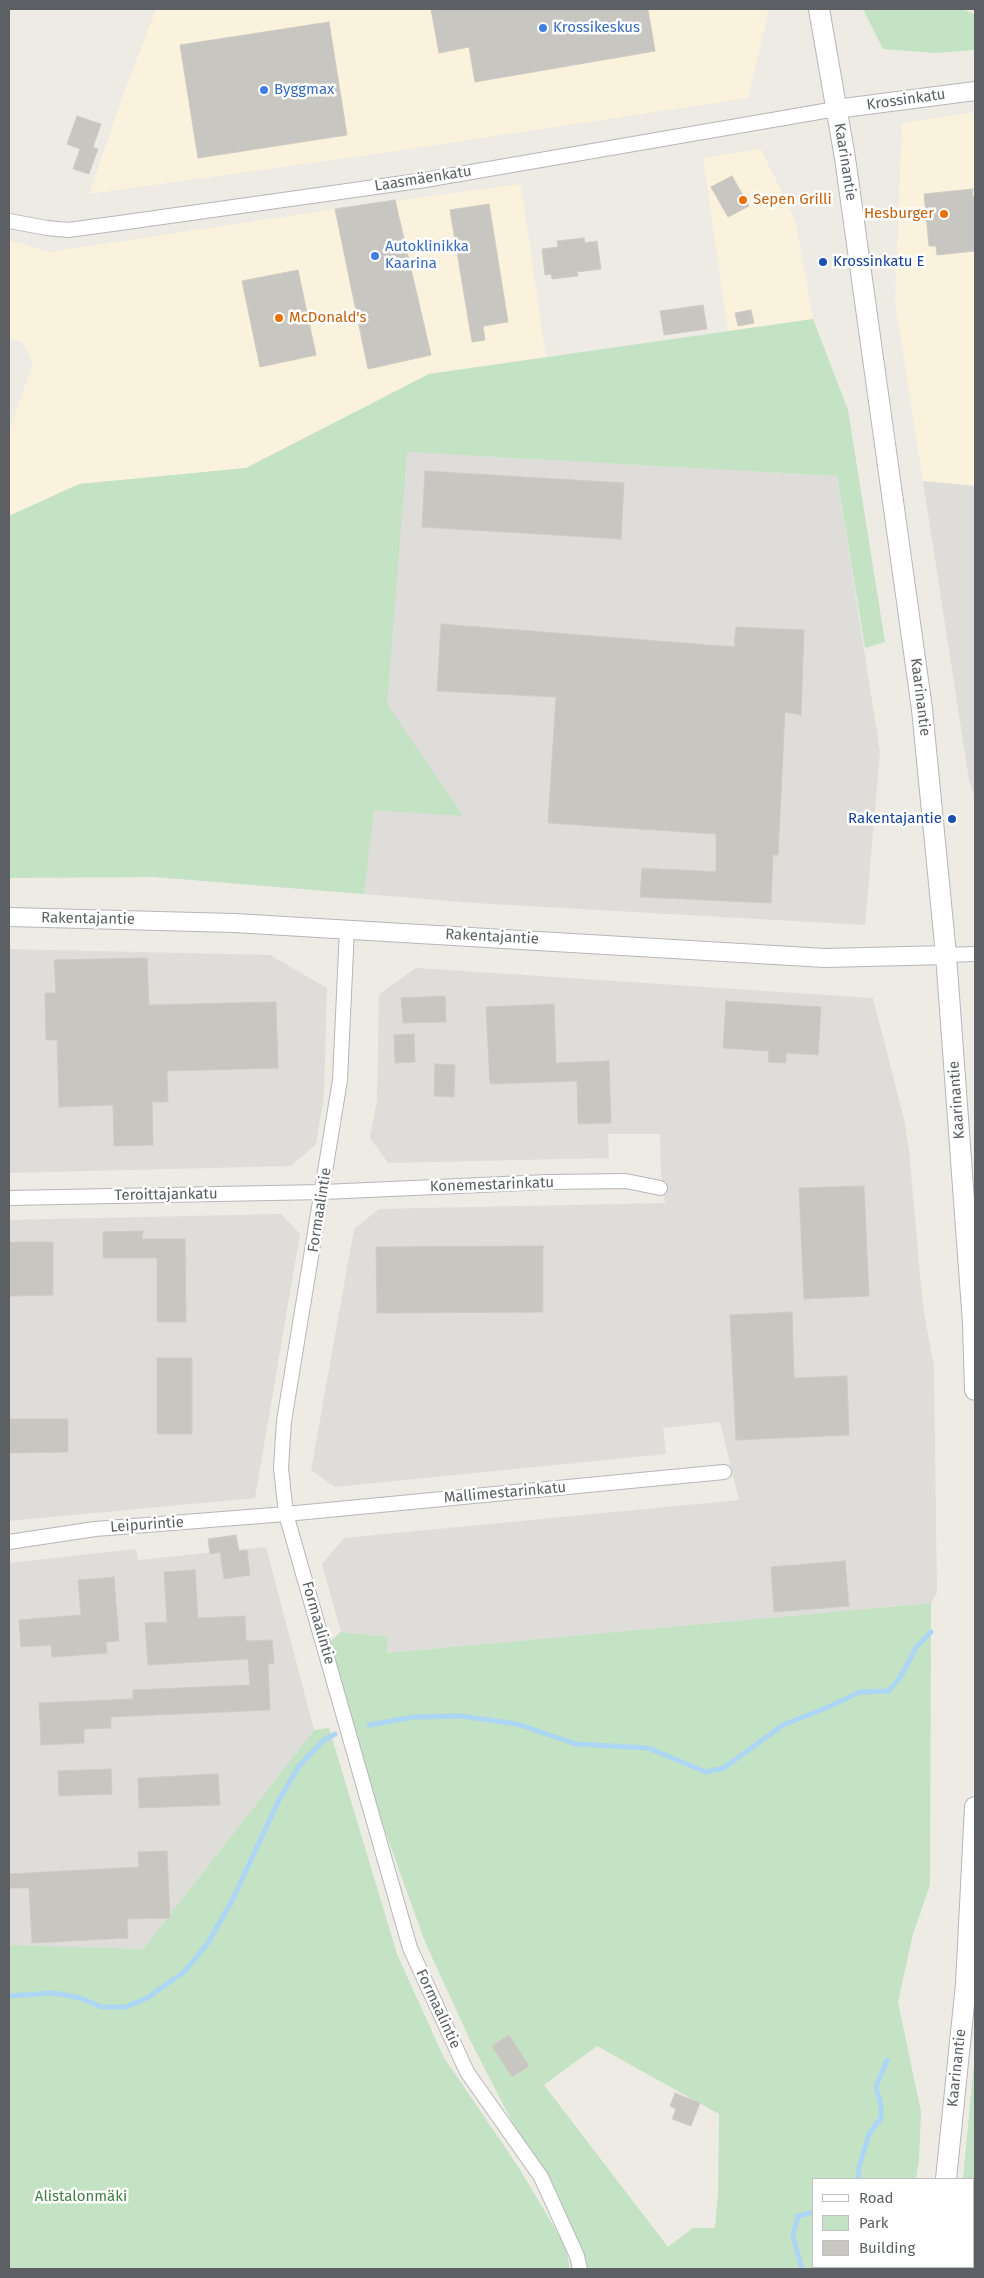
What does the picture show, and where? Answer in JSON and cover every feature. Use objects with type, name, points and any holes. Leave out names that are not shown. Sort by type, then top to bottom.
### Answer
[{"type":"main road","name":"Kaarinantie","points":[[819,9],[864,290],[922,709],[946,954],[973,1323],[975,1390]]},
{"type":"main road","name":"Kaarinantie","points":[[946,2178],[972,1928],[975,1807]]},
{"type":"street","name":"Krossinkatu","points":[[836,109],[975,91]]},
{"type":"street","name":"Laasmäenkatu","points":[[9,221],[68,230],[120,223],[425,180],[836,109]]},
{"type":"street","name":"Rakentajantie","points":[[9,917],[234,923],[825,958],[975,954]]},
{"type":"street","name":"Formaalintie","points":[[347,929],[340,1080],[284,1421],[281,1468],[286,1514],[410,1948],[467,2072],[541,2177],[577,2256],[580,2269]]},
{"type":"street","name":"Konemestarinkatu","points":[[323,1192],[548,1182],[626,1182],[660,1188]]},
{"type":"street","name":"Teroittajankatu","points":[[9,1198],[323,1192]]},
{"type":"street","name":"Mallimestarinkatu","points":[[286,1514],[724,1472]]},
{"type":"street","name":"Leipurintie","points":[[9,1542],[95,1529],[286,1514]]},
{"type":"shaded area","points":[[156,9],[767,9],[768,14],[748,98],[389,152],[89,194],[126,87]]},
{"type":"shaded area","points":[[975,112],[975,486],[923,481],[895,302],[902,123]]},
{"type":"shaded area","points":[[761,149],[796,222],[813,319],[728,331],[703,158]]},
{"type":"shaded area","points":[[521,184],[546,357],[429,374],[246,468],[79,484],[9,516],[9,431],[33,363],[23,343],[9,338],[9,240],[50,252],[335,209]]},
{"type":"shaded area","points":[[406,452],[837,476],[880,752],[865,925],[474,903],[156,877]]},
{"type":"shaded area","points":[[923,481],[975,486],[975,798],[969,780]]},
{"type":"shaded area","points":[[9,949],[270,955],[327,988],[324,1095],[316,1144],[291,1166],[9,1173]]},
{"type":"shaded area","points":[[416,968],[873,998],[904,1119],[909,1150],[923,1307],[934,1367],[937,1592],[931,1603],[387,1653],[388,1637],[341,1632],[322,1564],[344,1538],[739,1500],[720,1422],[663,1428],[666,1454],[335,1487],[311,1470],[354,1229],[379,1209],[665,1203],[661,1173],[660,1134],[608,1134],[609,1158],[388,1163],[370,1138],[377,1100],[379,994]]},
{"type":"shaded area","points":[[281,1214],[300,1234],[255,1498],[9,1521],[9,1220]]},
{"type":"shaded area","points":[[266,1547],[314,1730],[143,1949],[9,1945],[9,1563],[136,1549],[138,1560]]},
{"type":"green space","points":[[863,9],[961,9],[975,14],[975,50],[935,53],[883,49]]},
{"type":"green space","points":[[813,319],[848,410],[885,642],[865,648],[837,476],[407,452],[387,704],[463,816],[374,810],[364,894],[156,877],[9,878],[9,516],[79,484],[246,468],[429,374]]},
{"type":"green space","points":[[931,1603],[930,1885],[913,1934],[898,2002],[921,2112],[919,2160],[916,2178],[812,2178],[812,2268],[906,2269],[588,2269],[471,2042],[425,1942],[345,1719],[325,1646],[341,1632],[388,1637],[387,1653]],"holes":[[[597,2046],[719,2114],[718,2194],[715,2228],[693,2228],[668,2247],[544,2085]]]},
{"type":"green space","name":"Alistalonmäki","points":[[329,1728],[397,1954],[443,2056],[519,2168],[566,2247],[570,2269],[9,2269],[9,1945],[143,1949],[314,1730]]},
{"type":"green space","points":[[975,2052],[975,2269],[954,2269],[974,2268],[974,2178],[963,2178]]},
{"type":"building","name":"Krossikeskus","points":[[431,9],[648,9],[655,51],[475,82],[469,47],[439,53]]},
{"type":"building","name":"Byggmax","points":[[329,22],[347,135],[198,158],[180,45]]},
{"type":"building","points":[[77,116],[101,124],[93,147],[98,149],[89,174],[73,169],[80,149],[67,144]]},
{"type":"building","points":[[732,176],[749,206],[728,217],[711,187]]},
{"type":"building","points":[[973,189],[972,196],[975,196],[975,251],[937,255],[936,246],[929,246],[924,194]]},
{"type":"building","points":[[395,200],[431,355],[368,369],[335,209]]},
{"type":"building","points":[[489,204],[508,322],[483,326],[485,340],[472,342],[450,210]]},
{"type":"building","points":[[584,238],[585,243],[597,241],[601,269],[577,272],[578,276],[552,279],[551,274],[545,275],[542,249],[558,247],[557,241]]},
{"type":"building","name":"McDonald's","points":[[298,270],[316,355],[260,367],[242,281]]},
{"type":"building","points":[[703,305],[707,329],[664,335],[660,311]]},
{"type":"building","points":[[751,310],[754,323],[738,326],[735,313]]},
{"type":"building","points":[[425,471],[624,483],[621,539],[422,527]]},
{"type":"building","points":[[441,624],[734,647],[736,627],[804,630],[801,715],[785,712],[778,855],[773,855],[771,903],[640,897],[642,868],[716,872],[716,834],[548,823],[556,697],[437,691]]},
{"type":"building","points":[[147,958],[149,1005],[276,1002],[278,1068],[167,1071],[168,1102],[152,1102],[153,1145],[114,1146],[113,1105],[59,1107],[57,1040],[46,1040],[45,993],[56,993],[54,960]]},
{"type":"building","points":[[445,996],[446,1022],[403,1023],[401,998]]},
{"type":"building","points":[[726,1001],[821,1007],[818,1055],[786,1053],[786,1063],[768,1062],[769,1051],[723,1048]]},
{"type":"building","points":[[554,1004],[556,1063],[609,1061],[611,1123],[578,1124],[577,1081],[490,1084],[486,1007]]},
{"type":"building","points":[[414,1034],[415,1062],[395,1063],[394,1035]]},
{"type":"building","points":[[435,1064],[455,1065],[454,1097],[434,1096]]},
{"type":"building","points":[[864,1186],[869,1296],[804,1299],[799,1188]]},
{"type":"building","points":[[143,1231],[142,1239],[185,1239],[186,1322],[157,1322],[157,1258],[103,1258],[103,1232]]},
{"type":"building","points":[[9,1242],[53,1242],[53,1295],[9,1296]]},
{"type":"building","points":[[543,1246],[543,1312],[377,1313],[376,1247]]},
{"type":"building","points":[[792,1312],[794,1378],[847,1376],[849,1435],[736,1440],[730,1315]]},
{"type":"building","points":[[157,1358],[192,1358],[192,1434],[157,1434]]},
{"type":"building","points":[[9,1419],[68,1419],[68,1452],[9,1453]]},
{"type":"building","points":[[236,1535],[239,1551],[247,1550],[250,1575],[224,1579],[220,1552],[210,1554],[208,1539]]},
{"type":"building","points":[[845,1561],[849,1606],[774,1612],[771,1567]]},
{"type":"building","points":[[195,1570],[198,1618],[245,1616],[246,1641],[272,1640],[274,1663],[268,1664],[270,1710],[111,1717],[111,1728],[84,1729],[84,1743],[41,1745],[39,1703],[133,1699],[133,1690],[250,1685],[248,1659],[148,1665],[145,1623],[167,1622],[164,1572]]},
{"type":"building","points":[[114,1577],[119,1641],[106,1642],[107,1653],[52,1657],[51,1645],[21,1647],[19,1620],[81,1615],[78,1580]]},
{"type":"building","points":[[111,1769],[112,1794],[59,1796],[58,1771]]},
{"type":"building","points":[[218,1774],[220,1805],[139,1808],[138,1778]]},
{"type":"building","points":[[167,1851],[170,1918],[127,1919],[128,1938],[32,1943],[29,1888],[9,1888],[9,1874],[139,1867],[138,1852]]},
{"type":"building","points":[[509,2035],[529,2066],[512,2077],[492,2046]]},
{"type":"building","points":[[675,2093],[700,2103],[691,2126],[672,2119],[676,2109],[670,2106]]},
{"type":"waterway","points":[[369,1725],[413,1717],[461,1716],[517,1724],[576,1744],[648,1748],[706,1772],[724,1768],[783,1725],[860,1692],[889,1691],[901,1676],[917,1646],[931,1632]]},
{"type":"waterway","points":[[9,1996],[54,1993],[80,1998],[102,2007],[126,2007],[147,1998],[184,1972],[208,1943],[232,1901],[278,1802],[299,1766],[323,1741],[335,1734]]},
{"type":"waterway","points":[[858,2178],[859,2167],[869,2134],[881,2118],[881,2105],[876,2087],[887,2060]]},
{"type":"waterway","points":[[802,2269],[793,2236],[798,2216],[812,2212]]},
{"type":"place","name":"Krossikeskus","points":[[543,28]]},
{"type":"place","name":"Byggmax","points":[[264,90]]},
{"type":"place","name":"Sepen Grilli","points":[[743,200]]},
{"type":"place","name":"Hesburger","points":[[944,214]]},
{"type":"place","name":"Autoklinikka Kaarina","points":[[375,256]]},
{"type":"place","name":"Krossinkatu E","points":[[823,262]]},
{"type":"place","name":"McDonald's","points":[[279,318]]},
{"type":"place","name":"Rakentajantie","points":[[952,819]]}]
